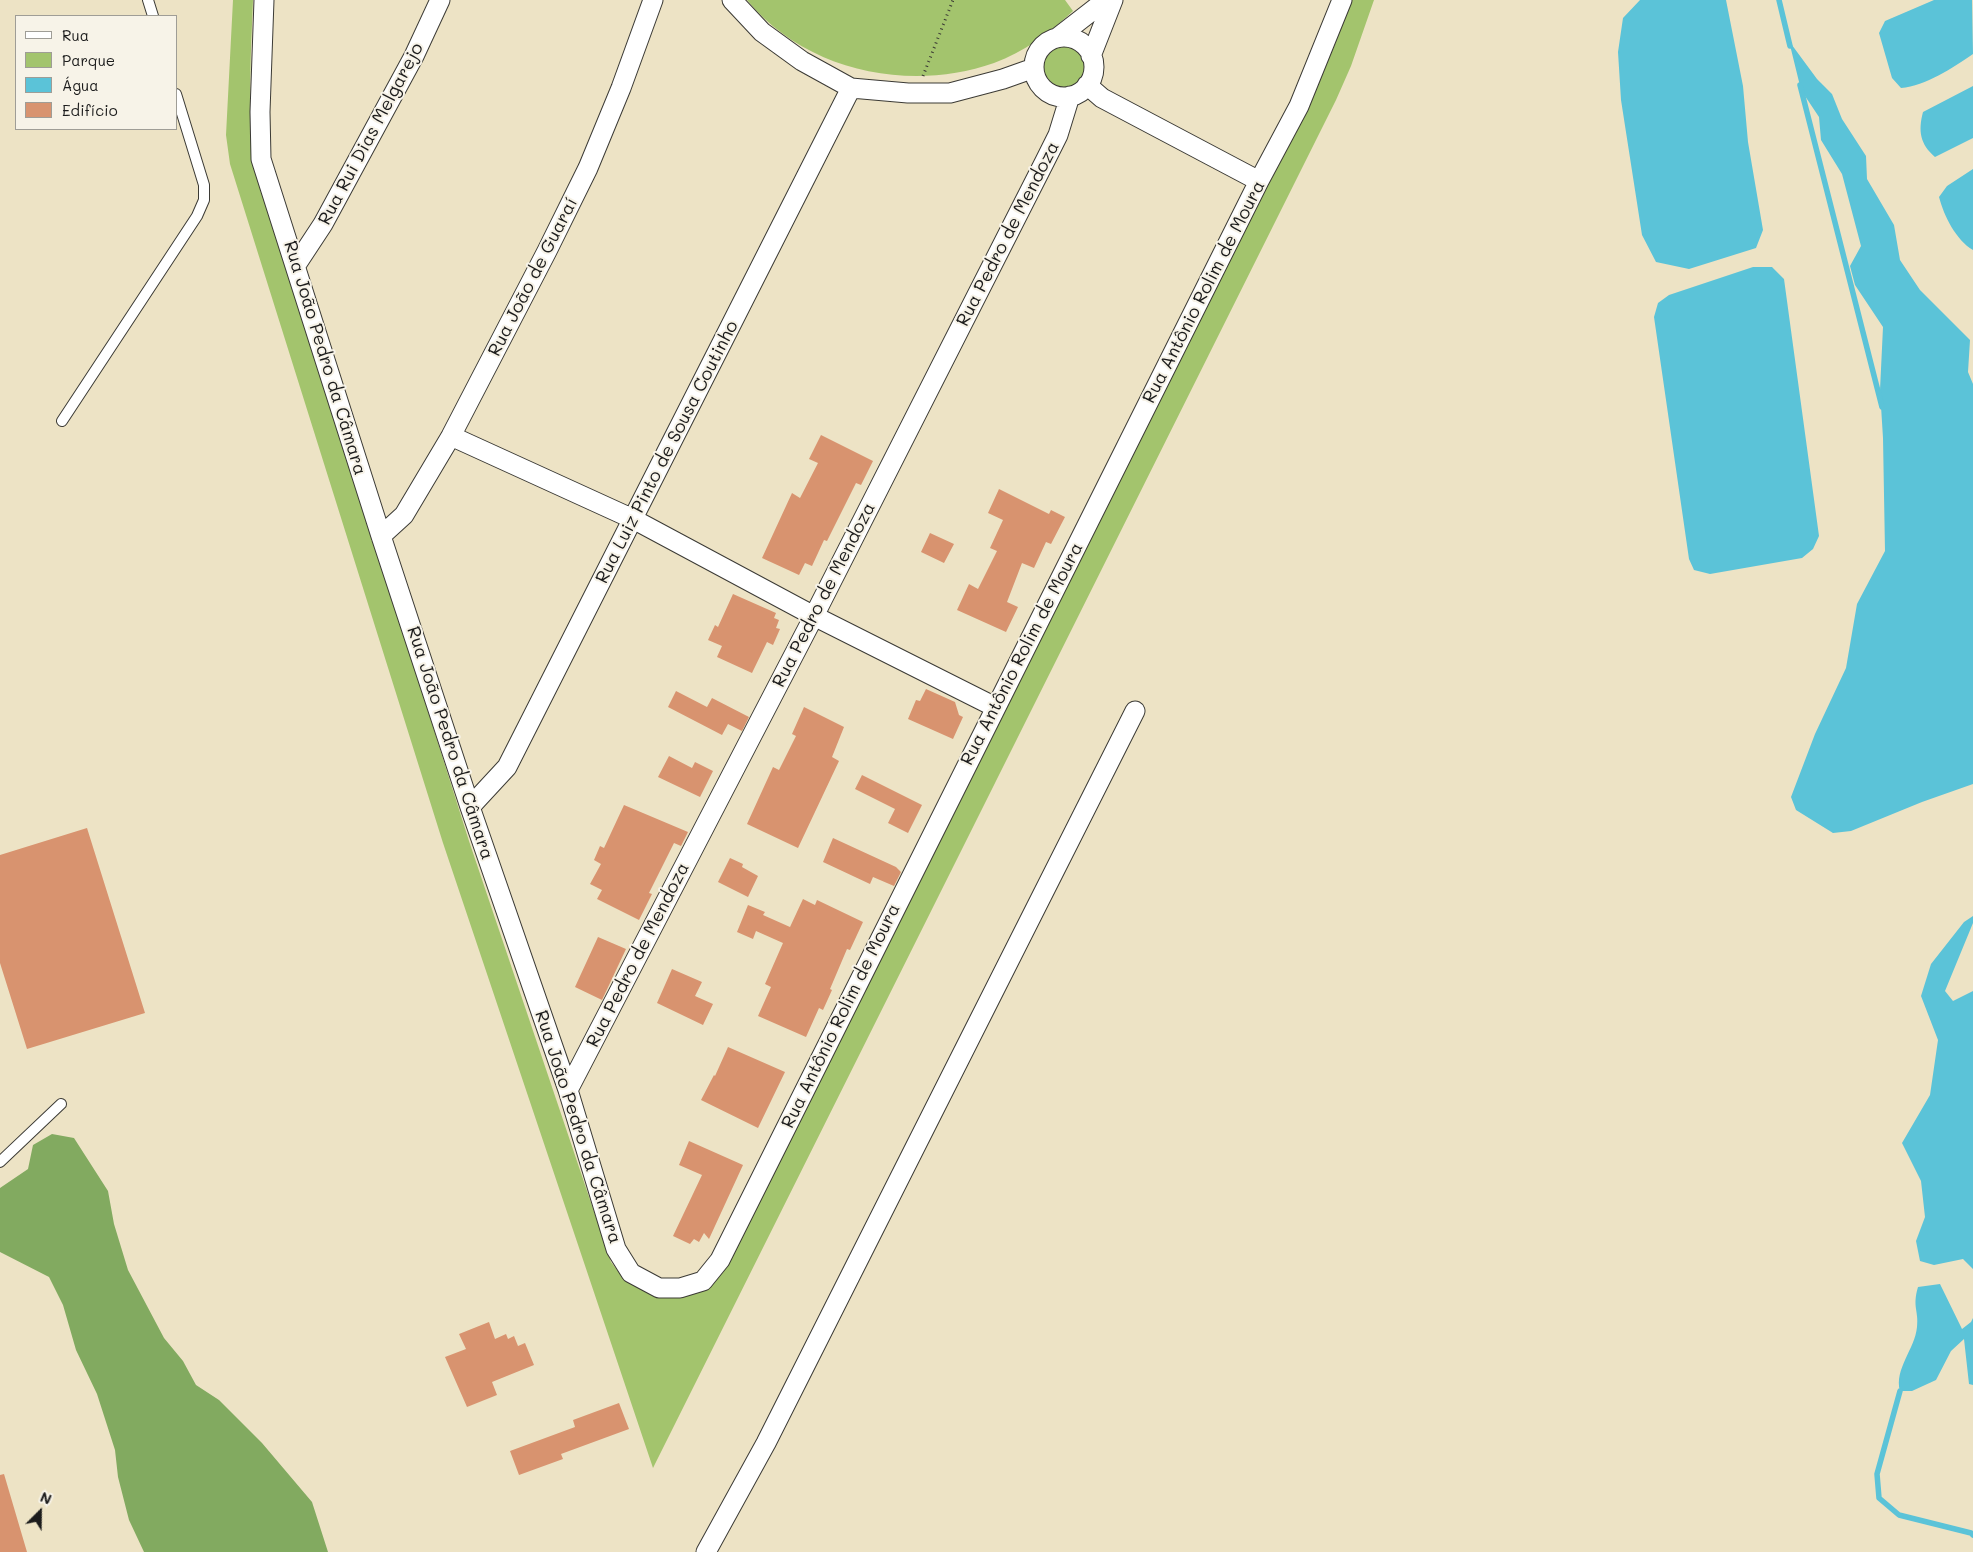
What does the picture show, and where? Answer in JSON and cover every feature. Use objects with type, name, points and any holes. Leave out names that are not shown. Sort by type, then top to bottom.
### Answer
[{"type":"street","name":"Rua João Pedro da Câmara","points":[[264,0],[260,112],[261,159],[381,536],[470,807],[568,1090],[616,1249],[631,1273],[659,1288],[680,1288]]},
{"type":"street","name":"Rua Rui Dias Melgarejo","points":[[296,265],[323,224],[414,56],[440,0]]},
{"type":"street","name":"Rua João de Guaraí","points":[[381,536],[404,515],[451,436],[588,168],[621,88],[653,0]]},
{"type":"street","points":[[732,0],[768,37],[802,61],[851,88],[916,93],[950,93],[1003,79],[1034,68]]},
{"type":"street","points":[[1057,38],[1106,0]]},
{"type":"street","points":[[1091,56],[1113,0]]},
{"type":"street","name":"Rua Antônio Rolim de Moura","points":[[680,1288],[703,1281],[720,1260],[1259,181],[1299,106],[1342,0]]},
{"type":"street","points":[[1068,37],[1078,40],[1086,47],[1091,56],[1094,66],[1092,76],[1080,92],[1070,96],[1050,93],[1036,78],[1034,68],[1035,57],[1040,48],[1048,41],[1068,37]]},
{"type":"street","points":[[1087,85],[1102,98],[1259,181]]},
{"type":"street","name":"Rua Luiz Pinto de Sousa Coutinho","points":[[470,807],[507,767],[851,88]]},
{"type":"street","name":"Rua Pedro de Mendoza","points":[[568,1090],[814,616],[1045,162],[1058,135],[1070,96]]},
{"type":"street","points":[[451,436],[633,519],[814,616],[995,708]]},
{"type":"street","points":[[706,1552],[766,1443],[1135,711]]},
{"type":"lane","points":[[148,0],[152,15]]},
{"type":"lane","points":[[62,421],[197,216],[204,200],[204,185],[178,100]]},
{"type":"lane","points":[[0,1162],[61,1104]]},
{"type":"path","points":[[916,93],[953,0]]},
{"type":"green space","points":[[233,0],[253,0],[250,102],[255,163],[469,841],[611,1262],[631,1284],[651,1292],[662,1292],[701,1287],[975,765],[1320,79],[1335,44],[1350,0],[1374,0],[1351,66],[1336,100],[653,1468],[443,843],[230,164],[226,135]]},
{"type":"green space","points":[[747,0],[1065,0],[1073,11],[1036,41],[1005,59],[994,63],[961,72],[928,76],[894,75],[860,69],[828,59],[798,44],[771,24]]},
{"type":"green space","points":[[1064,43],[1073,45],[1081,50],[1086,58],[1088,67],[1086,76],[1081,84],[1073,89],[1064,91],[1055,89],[1047,84],[1042,76],[1040,67],[1042,58],[1047,50],[1055,45]]},
{"type":"green space","points":[[52,1134],[74,1138],[108,1191],[114,1224],[128,1270],[164,1338],[183,1361],[196,1385],[219,1400],[262,1443],[312,1502],[328,1552],[144,1552],[129,1520],[118,1477],[115,1450],[97,1394],[76,1350],[63,1305],[49,1277],[0,1252],[0,1188],[28,1169],[33,1145]]},
{"type":"water","points":[[1640,0],[1726,0],[1743,86],[1748,142],[1763,230],[1756,248],[1689,269],[1656,262],[1642,235],[1621,100],[1618,52],[1623,18]]},
{"type":"water","points":[[1934,0],[1972,0],[1973,54],[1929,80],[1910,87],[1901,88],[1892,78],[1879,33],[1885,21]]},
{"type":"water","points":[[1789,41],[1817,79],[1832,94],[1842,119],[1866,156],[1867,179],[1894,225],[1900,260],[1920,290],[1970,340],[1968,372],[1973,384],[1973,784],[1922,802],[1851,831],[1833,833],[1796,810],[1791,797],[1815,734],[1846,668],[1857,604],[1885,551],[1883,438],[1880,390],[1883,327],[1855,285],[1850,266],[1861,246],[1842,174],[1821,140],[1819,117],[1801,90]]},
{"type":"water","points":[[1973,86],[1973,138],[1935,157],[1923,142],[1921,125],[1923,112]]},
{"type":"water","points":[[1973,169],[1973,250],[1956,234],[1944,212],[1939,197],[1947,186]]},
{"type":"water","points":[[1753,267],[1772,267],[1784,279],[1819,536],[1813,549],[1802,558],[1710,574],[1694,570],[1689,559],[1654,317],[1658,303],[1669,295]]},
{"type":"water","points":[[1973,916],[1973,923],[1945,991],[1953,1001],[1973,991],[1973,1269],[1963,1259],[1934,1265],[1920,1261],[1916,1241],[1925,1217],[1921,1181],[1902,1143],[1930,1095],[1938,1040],[1921,996],[1931,964],[1964,922]]},
{"type":"water","points":[[1940,1284],[1962,1329],[1973,1318],[1973,1385],[1969,1384],[1964,1339],[1951,1351],[1936,1380],[1912,1391],[1900,1391],[1899,1383],[1902,1367],[1913,1343],[1917,1327],[1916,1299],[1918,1287]]},
{"type":"building","points":[[821,435],[873,461],[861,485],[856,483],[827,541],[824,540],[812,566],[805,563],[799,575],[762,558],[792,493],[800,498],[818,463],[809,459]]},
{"type":"building","points":[[999,489],[1049,514],[1051,510],[1065,517],[1051,544],[1046,542],[1034,568],[1022,563],[1007,602],[1018,607],[1006,632],[957,610],[969,584],[978,589],[997,551],[990,548],[1003,520],[988,513]]},
{"type":"building","points":[[930,533],[954,544],[944,563],[921,552]]},
{"type":"building","points":[[733,594],[776,613],[774,618],[779,620],[776,628],[780,629],[773,645],[767,642],[752,673],[717,657],[722,646],[708,640],[715,625],[718,627]]},
{"type":"building","points":[[926,689],[955,702],[959,715],[963,717],[953,739],[908,719],[916,700],[920,701]]},
{"type":"building","points":[[676,691],[707,707],[712,698],[749,717],[742,731],[728,724],[722,735],[668,707]]},
{"type":"building","points":[[804,707],[844,727],[832,757],[839,761],[798,848],[747,824],[773,767],[779,770],[796,736],[792,734]]},
{"type":"building","points":[[669,756],[692,768],[695,762],[713,771],[700,797],[658,777]]},
{"type":"building","points":[[862,775],[922,805],[908,833],[888,823],[895,809],[855,789]]},
{"type":"building","points":[[624,805],[688,832],[681,846],[674,843],[649,893],[652,894],[639,920],[597,899],[602,890],[590,884],[601,864],[594,860],[600,846],[604,848]]},
{"type":"building","points":[[87,828],[145,1013],[27,1049],[0,963],[0,855]]},
{"type":"building","points":[[833,838],[896,867],[901,872],[894,886],[873,877],[870,884],[823,862]]},
{"type":"building","points":[[730,858],[743,864],[742,867],[758,876],[748,897],[718,882]]},
{"type":"building","points":[[803,899],[815,905],[817,900],[863,922],[850,950],[847,949],[823,1010],[819,1008],[806,1037],[758,1016],[771,987],[765,984],[783,943],[756,931],[753,939],[737,932],[748,905],[765,912],[763,915],[790,927]]},
{"type":"building","points":[[598,937],[626,949],[602,1000],[575,987]]},
{"type":"building","points":[[672,969],[702,982],[695,996],[713,1004],[703,1025],[657,1003]]},
{"type":"building","points":[[728,1047],[785,1072],[758,1128],[701,1100],[715,1076]]},
{"type":"building","points":[[689,1141],[743,1165],[709,1239],[704,1233],[699,1242],[694,1239],[690,1244],[673,1236],[702,1175],[679,1165]]},
{"type":"building","points":[[489,1322],[495,1339],[506,1334],[508,1339],[514,1336],[518,1346],[525,1343],[534,1365],[492,1382],[497,1395],[467,1407],[445,1357],[466,1349],[459,1334]]},
{"type":"building","points":[[619,1403],[629,1429],[561,1454],[563,1459],[519,1475],[510,1451],[575,1427],[573,1420]]},
{"type":"building","points":[[4,1474],[27,1552],[0,1552],[0,1475]]},
{"type":"waterway","points":[[1779,0],[1790,46]]},
{"type":"waterway","points":[[1800,85],[1882,407]]},
{"type":"waterway","points":[[1900,1391],[1877,1474],[1879,1498],[1899,1515],[1973,1535]]}]
